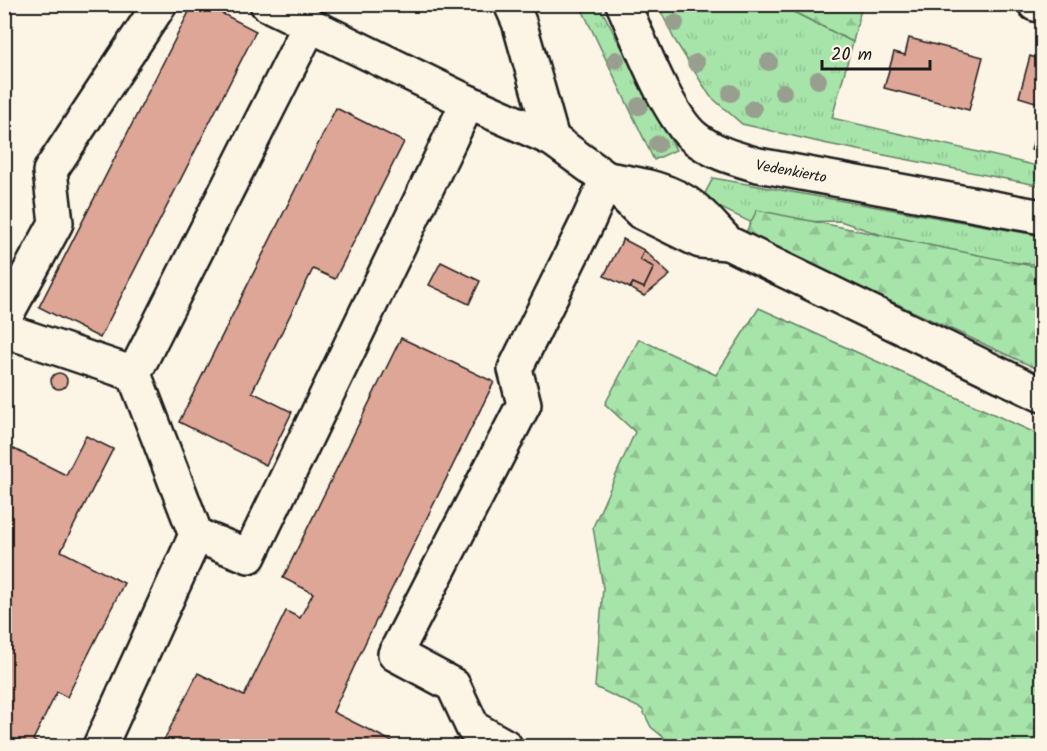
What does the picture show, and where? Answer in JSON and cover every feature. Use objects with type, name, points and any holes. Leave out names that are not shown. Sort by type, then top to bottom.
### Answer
[{"type":"street","points":[[4,319],[56,223],[50,171],[160,4]]},
{"type":"street","points":[[267,4],[468,102],[552,139],[607,179],[653,187],[688,204],[728,243],[1042,395]]},
{"type":"street","points":[[511,4],[519,22],[552,139]]},
{"type":"street","name":"Vedenkierto","points":[[623,4],[671,107],[693,136],[724,156],[758,165],[1042,217]]},
{"type":"street","points":[[1035,4],[1042,6]]},
{"type":"street","points":[[100,747],[196,536],[134,374],[310,25]]},
{"type":"street","points":[[196,536],[249,556],[468,102]]},
{"type":"street","points":[[500,745],[473,728],[453,685],[395,654],[524,404],[515,369],[607,179]]},
{"type":"street","points":[[4,330],[134,374]]},
{"type":"green space","points":[[580,5],[599,5],[676,150],[654,160]]},
{"type":"green space","points":[[658,5],[780,5],[853,42],[832,118],[1042,167],[1042,186],[823,143],[742,124],[710,96],[674,39]]},
{"type":"green space","points":[[780,5],[862,5],[853,42]]},
{"type":"green space","points":[[713,178],[1042,236],[1042,265],[944,256],[840,221],[797,222],[773,233],[702,199]]},
{"type":"green space","points":[[757,210],[1042,268],[1042,371],[745,234]]},
{"type":"green space","points":[[759,308],[1042,436],[1042,746],[674,746],[651,727],[642,709],[595,687],[603,588],[593,527],[635,432],[605,404],[639,339],[716,375]]},
{"type":"building","points":[[193,4],[204,4],[256,31],[100,338],[39,307]]},
{"type":"building","points":[[909,38],[983,57],[969,110],[884,88],[894,52],[905,55]]},
{"type":"building","points":[[1030,56],[1042,60],[1042,104],[1019,97]]},
{"type":"building","points":[[336,108],[404,142],[335,279],[313,269],[252,392],[292,412],[266,465],[179,422]]},
{"type":"building","points":[[1034,140],[1042,142],[1042,153],[1031,150]]},
{"type":"building","points":[[623,239],[644,250],[640,260],[654,267],[644,288],[633,283],[630,288],[604,276]]},
{"type":"building","points":[[644,250],[670,275],[644,296],[630,288],[633,283],[644,288],[654,267],[640,260]]},
{"type":"building","points":[[441,262],[480,281],[469,304],[429,285]]},
{"type":"building","points":[[401,338],[494,382],[333,712],[401,746],[161,746],[198,673],[244,696],[286,611],[300,618],[313,593],[283,578]]},
{"type":"building","points":[[59,373],[67,381],[59,389],[51,381]]},
{"type":"building","points":[[86,436],[113,449],[61,551],[124,583],[67,697],[57,692],[33,740],[42,746],[4,746],[4,444],[66,475]]}]
